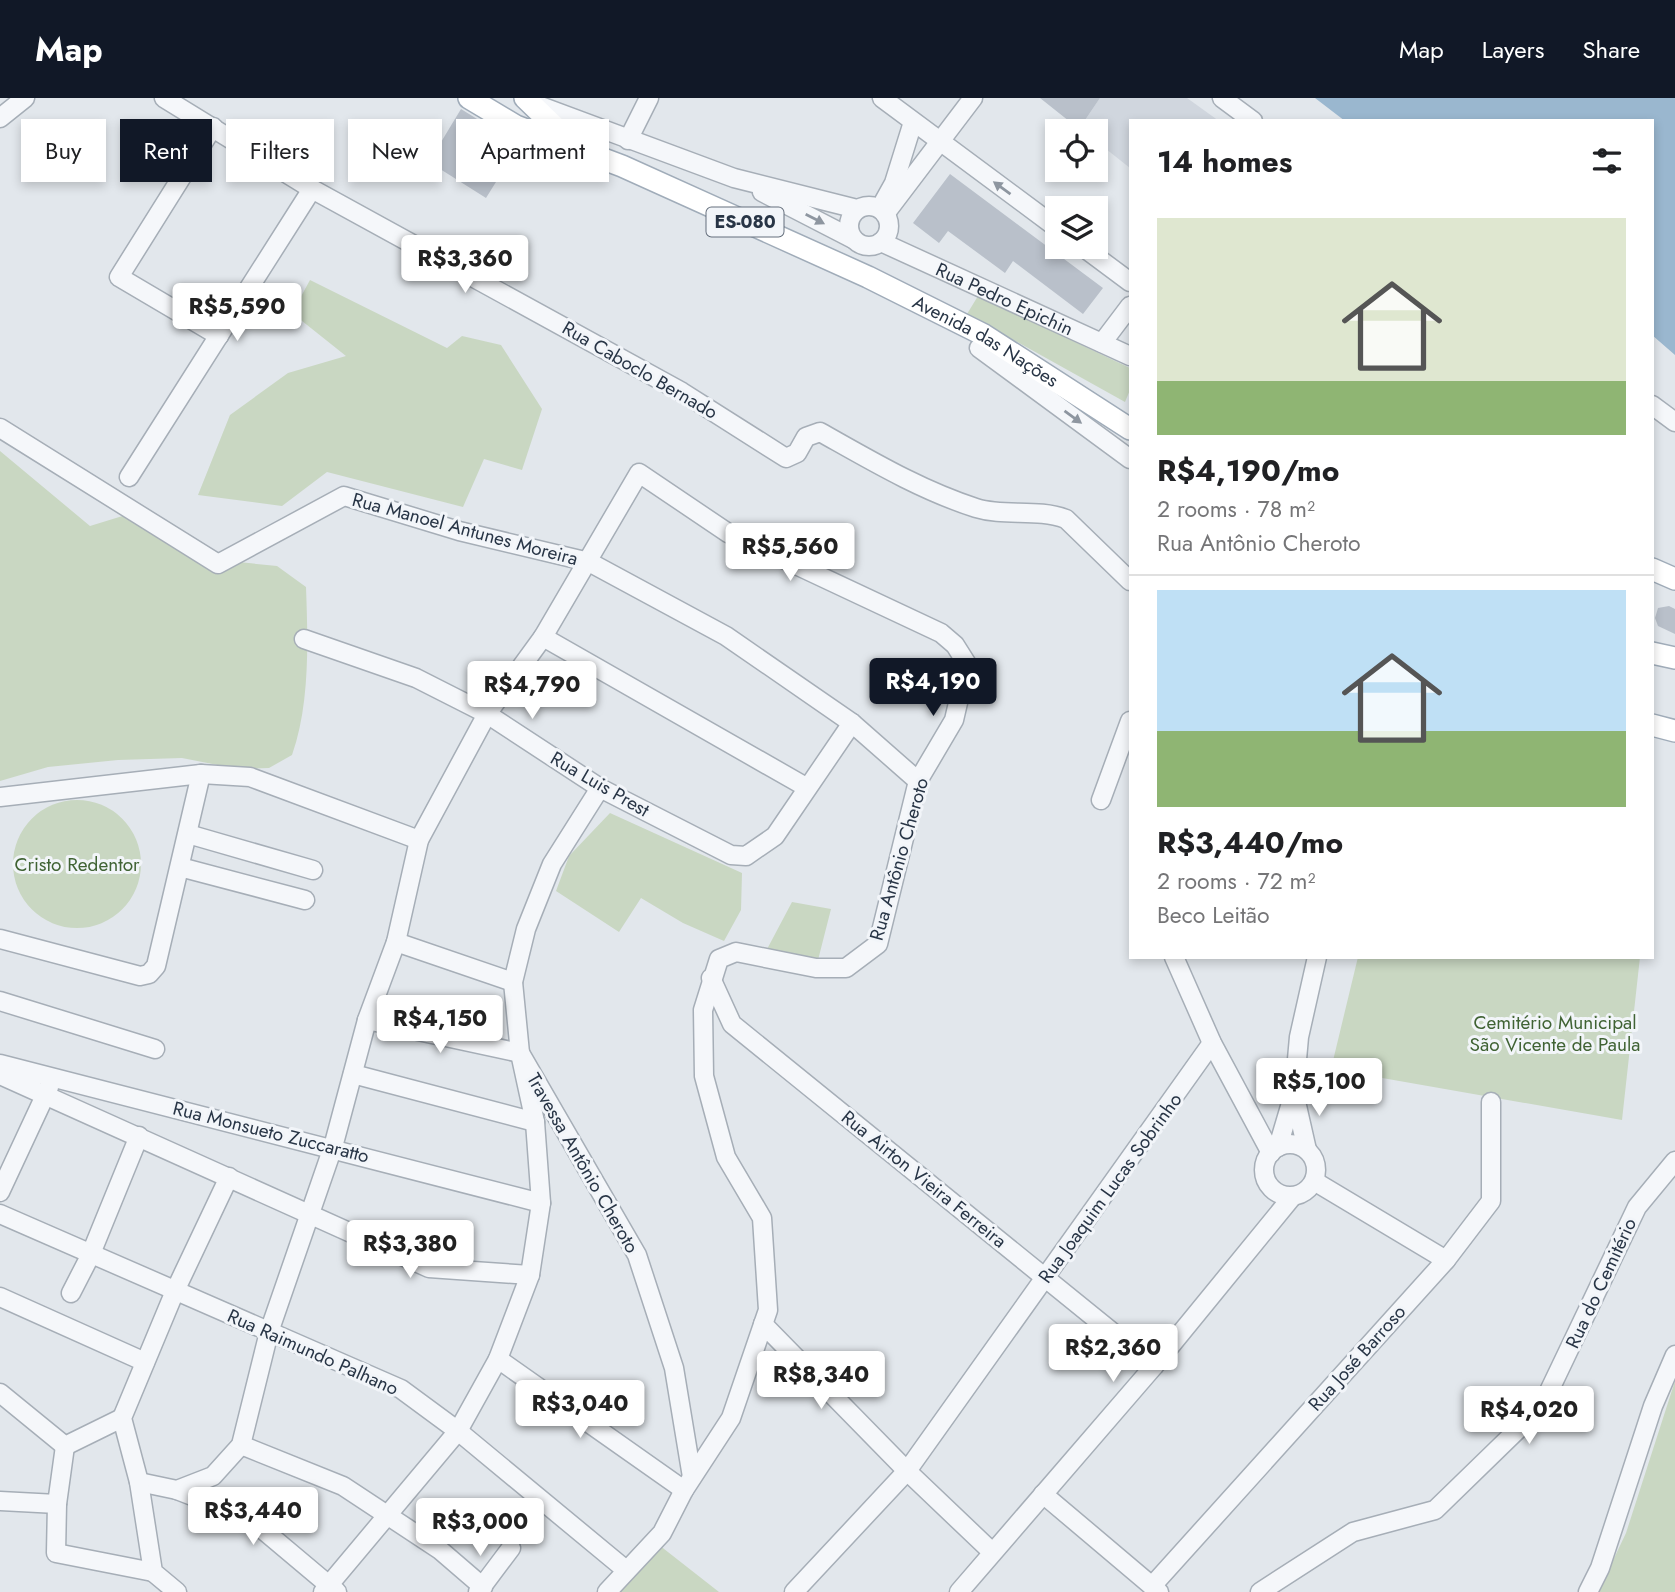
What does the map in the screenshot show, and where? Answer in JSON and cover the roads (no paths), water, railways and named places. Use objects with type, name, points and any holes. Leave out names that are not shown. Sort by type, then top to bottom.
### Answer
[{"type":"main road","name":"ES-080","points":[[469,98],[532,112]]},
{"type":"main road","name":"Avenida das Nações","points":[[532,112],[622,166],[868,277],[984,335],[1129,428]]},
{"type":"main road","name":"Avenida das Nações","points":[[532,112],[622,166]]},
{"type":"main road","name":"Avenida das Nações","points":[[868,277],[979,348],[1100,411]]},
{"type":"main road","points":[[1654,570],[1675,579]]},
{"type":"main road","points":[[1654,653],[1675,658]]},
{"type":"main road","points":[[1654,726],[1675,731]]},
{"type":"street","points":[[0,118],[25,98]]},
{"type":"street","name":"Rua Caboclo Bernado","points":[[164,98],[184,103],[213,127],[312,189],[682,392],[786,458],[797,453],[806,436],[820,432],[896,475],[976,508],[1053,514],[1066,519],[1129,580]]},
{"type":"street","points":[[628,140],[649,98]]},
{"type":"street","points":[[882,98],[1045,219]]},
{"type":"street","points":[[882,211],[899,186],[939,142],[973,98]]},
{"type":"street","points":[[1222,98],[1250,119]]},
{"type":"street","points":[[532,112],[628,140],[734,178],[857,209],[869,205],[882,211],[888,232],[881,242],[863,246],[734,178]]},
{"type":"street","points":[[899,186],[912,122]]},
{"type":"street","points":[[213,127],[119,277],[219,337]]},
{"type":"street","points":[[129,477],[312,189]]},
{"type":"street","points":[[853,239],[848,227],[857,209]]},
{"type":"street","name":"Rua Pedro Epichin","points":[[881,242],[1129,356]]},
{"type":"street","points":[[1099,259],[1129,281]]},
{"type":"street","points":[[1102,343],[1129,307]]},
{"type":"street","points":[[979,348],[1129,458]]},
{"type":"street","points":[[1654,406],[1675,422]]},
{"type":"street","points":[[1654,423],[1675,429]]},
{"type":"street","name":"Rua Manoel Antunes Moreira","points":[[0,428],[218,564],[344,496],[459,531],[589,562],[726,636],[852,723],[918,781]]},
{"type":"street","name":"Rua Antônio Cheroto","points":[[589,562],[639,474],[728,533],[941,632],[955,645],[967,664],[954,720],[918,781],[878,944],[846,968],[816,968],[736,952],[719,959],[711,978],[703,1010],[704,1076],[726,1157],[762,1218],[768,1310],[731,1418],[688,1483],[662,1533],[607,1592]]},
{"type":"street","points":[[177,1490],[213,1476],[241,1446],[269,1332],[333,1147],[367,1020],[396,942],[419,839],[487,714],[543,637],[589,562]]},
{"type":"street","points":[[543,637],[806,787],[852,723]]},
{"type":"street","name":"Rua Luis Prest","points":[[304,639],[416,678],[487,714],[600,788],[731,855],[746,856],[775,836],[806,787]]},
{"type":"street","points":[[1101,800],[1129,724]]},
{"type":"street","points":[[0,797],[201,774],[250,777],[419,839]]},
{"type":"street","points":[[0,939],[140,976],[149,974],[156,966],[201,774]]},
{"type":"street","points":[[139,1482],[177,1490],[248,1518],[330,1589],[388,1514],[458,1431],[498,1359],[530,1275],[541,1203],[535,1122],[520,1053],[513,982],[526,929],[552,864],[600,788]]},
{"type":"street","points":[[188,834],[313,870]]},
{"type":"street","points":[[180,867],[305,900]]},
{"type":"street","points":[[396,942],[513,982]]},
{"type":"street","points":[[1175,959],[1212,1043],[1274,1150]]},
{"type":"street","points":[[1292,1197],[1276,1192],[1265,1176],[1264,1167],[1274,1150],[1294,1093],[1299,1037],[1317,959]]},
{"type":"street","name":"Rua Airton Vieira Ferreira","points":[[711,978],[733,1024],[1154,1366]]},
{"type":"street","points":[[0,1001],[155,1049]]},
{"type":"street","points":[[367,1020],[520,1053]]},
{"type":"street","name":"Rua Joaquim Lucas Sobrinho","points":[[794,1592],[907,1471],[1212,1043]]},
{"type":"street","name":"Travessa Antônio Cheroto","points":[[520,1053],[637,1255],[674,1367],[688,1483]]},
{"type":"street","name":"Rua Monsueto Zuccaratto","points":[[0,1064],[333,1147],[541,1203]]},
{"type":"street","points":[[353,1074],[535,1122]]},
{"type":"street","points":[[0,1075],[429,1268],[530,1275]]},
{"type":"street","points":[[0,1192],[54,1078]]},
{"type":"street","points":[[959,1592],[1154,1366],[1292,1197],[1305,1192],[1314,1181],[1315,1163],[1307,1150],[1294,1093]]},
{"type":"street","name":"Rua José Barroso","points":[[1156,1589],[1446,1260],[1491,1201],[1491,1102]]},
{"type":"street","points":[[71,1293],[90,1256],[139,1136]]},
{"type":"street","points":[[1274,1150],[1294,1144],[1307,1150]]},
{"type":"street","name":"Rua do Cemitério","points":[[1260,1592],[1353,1532],[1436,1510],[1542,1406],[1637,1207],[1675,1161]]},
{"type":"street","points":[[153,1572],[139,1482],[122,1418],[175,1291],[229,1177]]},
{"type":"street","points":[[1314,1181],[1446,1260]]},
{"type":"street","name":"Rua Raimundo Palhano","points":[[0,1214],[90,1256],[401,1389],[458,1431],[626,1570]]},
{"type":"street","points":[[0,1297],[145,1362]]},
{"type":"street","points":[[763,1324],[907,1471],[992,1552]]},
{"type":"street","points":[[1588,1592],[1600,1568],[1653,1406],[1675,1355]]},
{"type":"street","points":[[498,1359],[688,1483]]},
{"type":"street","points":[[0,1393],[65,1446]]},
{"type":"street","points":[[65,1446],[122,1418]]},
{"type":"street","points":[[65,1446],[57,1504],[56,1553],[153,1572],[177,1592]]},
{"type":"street","points":[[241,1446],[343,1486],[440,1550],[480,1589],[510,1548]]},
{"type":"street","points":[[1043,1494],[1156,1589]]},
{"type":"street","points":[[0,1501],[57,1504]]},
{"type":"water","points":[[1315,98],[1675,98],[1675,355],[1654,337],[1654,119],[1342,119]]},
{"type":"park label","name":"Cristo Redentor","points":[[77,864]]},
{"type":"park label","name":"Cemitério Municipal São Vicente de Paula","points":[[1555,1033]]}]
